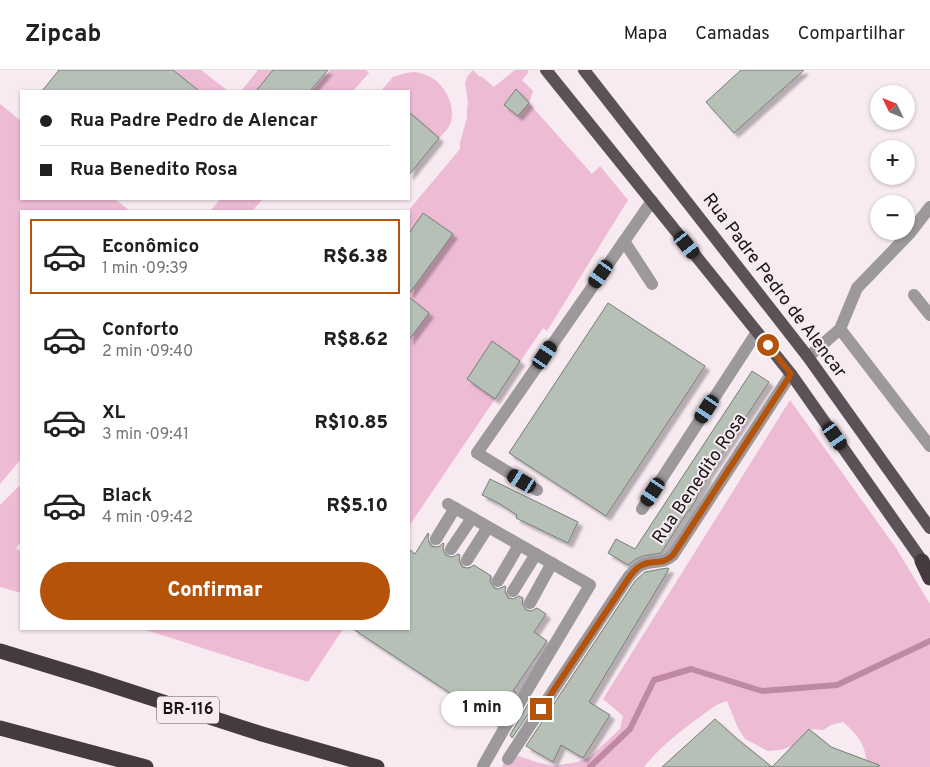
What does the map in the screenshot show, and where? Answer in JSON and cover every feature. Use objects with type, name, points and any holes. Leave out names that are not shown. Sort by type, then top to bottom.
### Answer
[{"type":"highway","points":[[926,566],[930,578]]},
{"type":"highway","name":"BR-116","points":[[0,651],[262,734],[377,767]]},
{"type":"highway","points":[[0,728],[146,767]]},
{"type":"main road","points":[[546,70],[791,374],[926,566]]},
{"type":"main road","name":"Rua Padre Pedro de Alencar","points":[[584,70],[808,357],[930,528]]},
{"type":"street","points":[[538,490],[477,453],[652,201]]},
{"type":"street","points":[[808,357],[840,329],[857,288],[910,233],[930,208]]},
{"type":"street","points":[[624,241],[652,284]]},
{"type":"street","points":[[914,295],[930,315]]},
{"type":"street","points":[[840,329],[930,446]]},
{"type":"street","points":[[642,509],[757,332]]},
{"type":"street","name":"Rua Benedito Rosa","points":[[508,759],[630,576],[639,566],[651,562],[662,562],[668,560],[673,555],[791,374]]},
{"type":"street","points":[[436,538],[451,506],[590,585],[483,766]]},
{"type":"street","points":[[451,549],[472,518]]},
{"type":"street","points":[[467,560],[488,527]]},
{"type":"street","points":[[498,581],[519,544]]},
{"type":"street","points":[[513,592],[536,554]]},
{"type":"street","points":[[530,603],[552,563]]},
{"type":"shaded area","points":[[173,70],[201,70],[227,90],[198,90]]},
{"type":"shaded area","points":[[258,70],[273,70],[257,90],[242,90]]},
{"type":"shaded area","points":[[330,70],[366,70],[369,73],[354,90],[313,90]]},
{"type":"shaded area","points":[[473,70],[494,87],[515,70],[527,70],[529,72],[522,80],[533,91],[529,103],[592,174],[600,166],[628,200],[547,331],[543,328],[410,525],[409,210],[460,149],[460,142],[467,118],[468,102],[465,83]]},
{"type":"shaded area","points":[[414,72],[432,78],[438,82],[447,94],[452,108],[451,122],[439,138],[410,113],[410,90],[382,90],[393,77]]},
{"type":"shaded area","points":[[0,104],[20,120],[20,200],[116,200],[129,210],[20,210],[20,460],[0,484]]},
{"type":"shaded area","points":[[219,200],[262,200],[253,210],[211,210]]},
{"type":"shaded area","points":[[790,400],[896,548],[930,604],[930,767],[867,767],[861,742],[843,722],[831,725],[823,730],[809,729],[793,746],[768,751],[745,739],[738,728],[727,701],[713,707],[677,734],[644,767],[502,767],[504,762],[519,756],[554,766],[577,762],[590,757],[620,729],[623,716],[603,699]]},
{"type":"shaded area","points":[[19,486],[20,543],[16,548],[20,551],[20,593],[0,587],[0,505]]},
{"type":"shaded area","points":[[146,630],[342,630],[308,682]]},
{"type":"building","points":[[59,70],[173,70],[198,90],[43,90]]},
{"type":"building","points":[[273,70],[328,70],[311,90],[257,90]]},
{"type":"building","points":[[741,70],[804,70],[734,133],[706,102]]},
{"type":"building","points":[[516,89],[529,103],[518,116],[504,105]]},
{"type":"building","points":[[410,113],[439,138],[410,174]]},
{"type":"building","points":[[423,213],[453,234],[410,293],[410,232]]},
{"type":"building","points":[[410,298],[429,313],[410,339]]},
{"type":"building","points":[[608,303],[705,366],[606,516],[509,453]]},
{"type":"building","points":[[492,341],[520,361],[495,399],[467,379]]},
{"type":"building","points":[[752,371],[769,382],[706,477],[697,498],[661,553],[643,556],[628,565],[608,553],[616,539],[635,549]]},
{"type":"building","points":[[490,479],[578,522],[568,543],[516,518],[517,515],[482,495]]},
{"type":"building","points":[[428,533],[431,546],[440,546],[443,543],[446,555],[451,557],[460,555],[459,560],[462,567],[467,568],[474,565],[491,576],[490,581],[494,588],[498,589],[505,586],[508,598],[513,599],[519,596],[523,598],[522,604],[526,610],[531,611],[537,608],[546,614],[534,632],[547,641],[513,691],[516,693],[497,724],[355,630],[410,630],[410,550],[415,554]]},
{"type":"building","points":[[669,569],[589,702],[610,715],[583,758],[561,745],[553,762],[526,746],[635,581],[645,572]]},
{"type":"building","points":[[530,701],[535,704],[512,738],[510,735]]},
{"type":"building","points":[[715,719],[736,738],[772,767],[662,767]]},
{"type":"building","points":[[809,729],[831,747],[879,765],[879,767],[772,767]]},
{"type":"waterway","points":[[590,767],[630,729],[654,680],[691,669],[762,691],[837,685],[930,641]]},
{"type":"route","points":[[541,709],[630,576],[639,566],[645,563],[662,562],[668,560],[673,555],[791,374],[768,345]]}]
